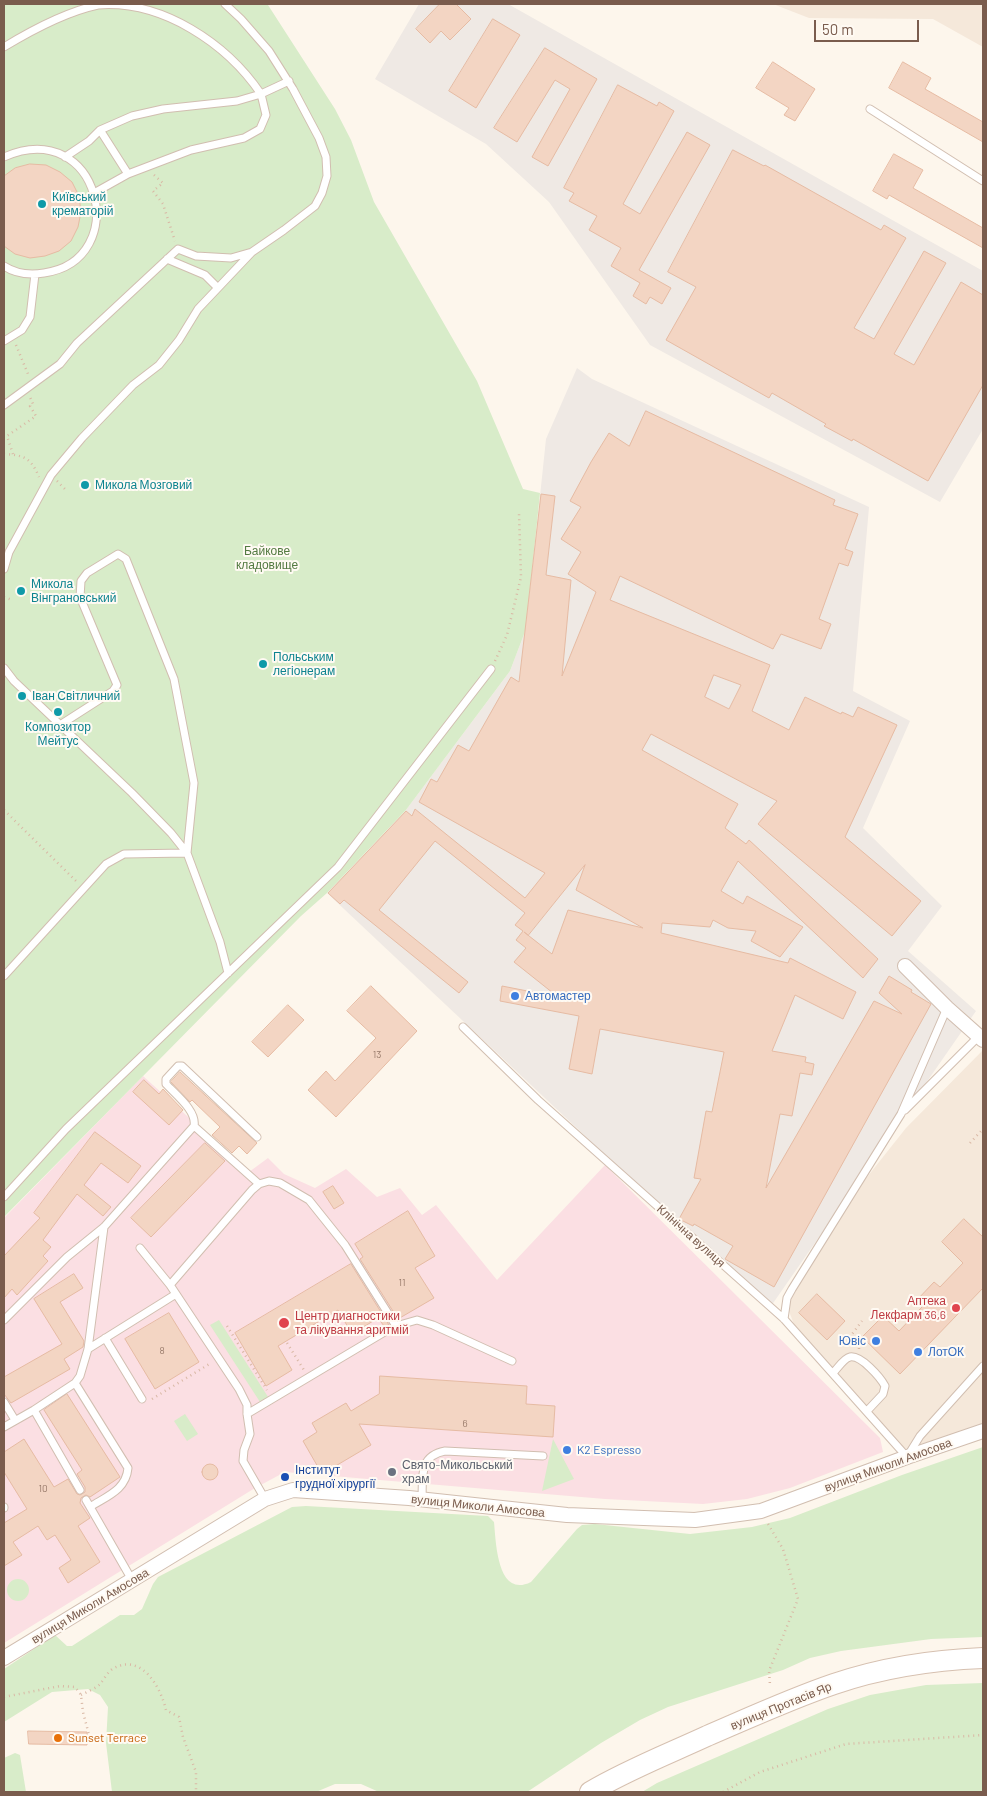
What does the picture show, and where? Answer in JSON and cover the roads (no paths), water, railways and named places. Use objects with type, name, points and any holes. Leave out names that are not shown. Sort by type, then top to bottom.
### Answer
[{"type":"main road","name":"вулиця Протасів Яр","points":[[590,1792],[670,1753],[782,1704],[835,1684],[910,1665],[983,1658]]},
{"type":"street","points":[[904,966],[981,1038]]},
{"type":"street","name":"вулиця Миколи Амосова","points":[[4,1658],[265,1499],[293,1490],[422,1500],[567,1515],[695,1520],[761,1511],[983,1431]]},
{"type":"lane","points":[[4,569],[9,552],[50,475],[132,384],[158,365],[178,340],[198,309],[217,288],[252,252],[315,206],[322,193],[327,176],[326,156],[319,138],[289,82],[269,51],[225,4]]},
{"type":"lane","points":[[4,47],[80,10],[99,5],[137,6],[161,11],[184,22],[205,36],[234,60],[260,94],[266,115],[260,129],[244,138],[191,150],[128,174],[94,193]]},
{"type":"lane","points":[[65,157],[89,142],[100,130],[132,116],[163,110],[237,101],[289,82]]},
{"type":"lane","points":[[870,109],[983,181]]},
{"type":"lane","points":[[100,130],[128,174]]},
{"type":"lane","points":[[4,157],[18,151],[37,149],[56,152],[65,157],[73,162],[86,176],[94,193],[97,212],[94,231],[85,249],[71,262],[54,271],[34,274],[21,273],[4,266]]},
{"type":"lane","points":[[4,405],[60,364],[77,344],[178,249],[196,256],[231,258],[252,252]]},
{"type":"lane","points":[[167,259],[205,275],[217,288]]},
{"type":"lane","points":[[4,341],[22,330],[30,317],[34,274]]},
{"type":"lane","points":[[60,725],[113,691],[117,685],[80,596],[80,581],[87,573],[118,554],[126,558],[174,679],[194,783],[187,853]]},
{"type":"lane","points":[[4,668],[14,681],[145,806],[187,853],[220,942],[228,973]]},
{"type":"lane","points":[[4,1197],[66,1129],[338,867],[491,670]]},
{"type":"lane","points":[[4,976],[106,864],[124,854],[187,853]]},
{"type":"lane","points":[[784,1319],[787,1298],[792,1289],[901,1114],[947,1008]]},
{"type":"lane","name":"Клінічна вулиця","points":[[463,1027],[538,1100],[784,1319],[907,1457]]},
{"type":"lane","points":[[901,1114],[981,1038]]},
{"type":"lane","points":[[4,1320],[67,1257],[104,1227],[194,1126],[195,1120],[191,1113],[166,1084],[166,1079],[178,1066],[182,1066],[257,1138]]},
{"type":"lane","points":[[194,1126],[259,1184]]},
{"type":"lane","points":[[170,1284],[252,1190],[259,1184],[269,1181],[280,1183],[309,1200],[345,1245],[396,1326],[418,1320],[512,1361]]},
{"type":"lane","points":[[4,1427],[75,1383],[80,1376],[88,1349],[104,1227]]},
{"type":"lane","points":[[140,1248],[170,1284],[248,1405],[247,1414],[250,1434],[244,1450],[243,1461],[265,1499]]},
{"type":"lane","points":[[88,1349],[176,1294]]},
{"type":"lane","points":[[247,1414],[388,1330]]},
{"type":"lane","points":[[105,1338],[142,1399]]},
{"type":"lane","points":[[833,1373],[851,1356],[861,1360],[881,1379],[885,1386],[883,1394],[867,1411]]},
{"type":"lane","points":[[907,1457],[920,1436],[983,1366]]},
{"type":"lane","points":[[75,1383],[128,1468],[127,1478],[122,1486],[90,1507]]},
{"type":"lane","points":[[4,1402],[15,1420]]},
{"type":"lane","points":[[34,1410],[80,1490]]},
{"type":"lane","points":[[422,1500],[424,1465],[428,1458],[436,1453],[445,1451],[543,1456]]},
{"type":"lane","points":[[86,1500],[132,1580]]},
{"type":"place","name":"Київський крематорій","points":[[42,204]]},
{"type":"place","name":"Микола Мозговий","points":[[85,485]]},
{"type":"place","name":"Микола Вінграновський","points":[[21,591]]},
{"type":"place","name":"Польським легіонерам","points":[[263,664]]},
{"type":"place","name":"Іван Світличний","points":[[22,696]]},
{"type":"place","name":"Композитор Мейтус","points":[[58,712]]},
{"type":"place","name":"Автомастер","points":[[515,996]]},
{"type":"place","name":"Аптека Лекфарм 36,6","points":[[956,1308]]},
{"type":"place","name":"Центр диагностики та лікування аритмій","points":[[284,1323]]},
{"type":"place","name":"Ювіс","points":[[876,1341]]},
{"type":"place","name":"ЛотОК","points":[[918,1352]]},
{"type":"place","name":"K2 Espresso","points":[[567,1450]]},
{"type":"place","name":"Свято-Микольський храм","points":[[392,1472]]},
{"type":"place","name":"Інститут грудної хірургії","points":[[285,1477]]},
{"type":"place","name":"Sunset Terrace","points":[[58,1738]]},
{"type":"park label","name":"Байкове кладовище","points":[[267,558]]}]
